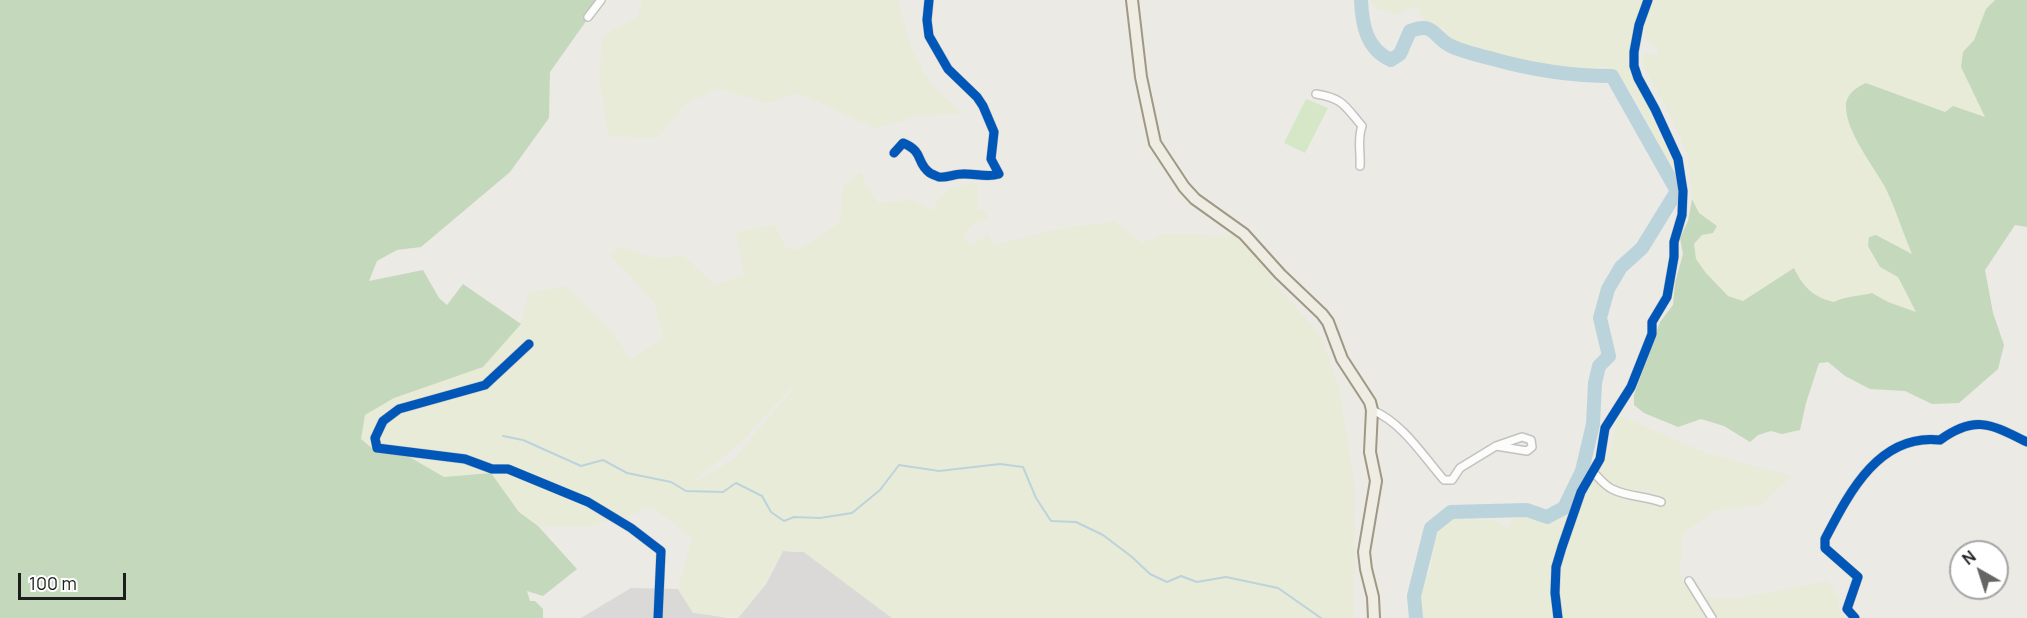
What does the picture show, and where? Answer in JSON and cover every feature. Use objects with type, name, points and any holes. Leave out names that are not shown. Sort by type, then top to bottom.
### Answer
[{"type":"main road","points":[[1132,0],[1141,77],[1155,143],[1184,187],[1195,199],[1244,234],[1280,274],[1322,314],[1328,322],[1342,359],[1365,392],[1372,410],[1370,452],[1376,481],[1365,552],[1366,569],[1373,597],[1374,618]]},
{"type":"street","points":[[588,17],[601,0]]},
{"type":"street","points":[[894,153],[903,143],[910,146],[915,149],[923,166],[938,177],[960,174],[987,177],[999,174],[992,159],[994,132],[983,106],[977,97],[948,69],[929,36],[927,20],[929,0]]},
{"type":"street","points":[[1558,618],[1555,593],[1556,567],[1581,492],[1600,459],[1605,428],[1631,387],[1652,334],[1653,322],[1667,297],[1674,257],[1674,242],[1682,215],[1683,191],[1678,159],[1634,66],[1634,52],[1648,0]]},
{"type":"street","points":[[1316,94],[1334,96],[1362,126],[1358,145],[1360,166]]},
{"type":"street","points":[[528,344],[485,386],[399,409],[383,421],[375,438],[377,448],[465,459],[492,469],[508,469],[588,502],[631,528],[661,551],[658,618]]},
{"type":"street","points":[[1372,410],[1382,414],[1398,428],[1444,480],[1452,480],[1460,468],[1496,446]]},
{"type":"street","points":[[1855,618],[1847,609],[1858,577],[1825,548],[1825,539],[1856,486],[1883,454],[1892,448],[1912,442],[1940,440],[1958,428],[1973,423],[1999,428],[2027,442]]},
{"type":"street","points":[[1594,472],[1610,488],[1661,502]]},
{"type":"street","points":[[1689,581],[1712,618]]},
{"type":"shaded area","points":[[783,551],[804,552],[892,618],[738,618],[766,584]]},
{"type":"shaded area","points":[[631,588],[678,589],[693,612],[727,618],[581,618]]},
{"type":"green space","points":[[0,0],[601,0],[550,72],[549,118],[510,172],[421,247],[397,250],[377,261],[369,281],[423,270],[439,298],[447,305],[463,284],[521,324],[483,367],[394,398],[365,415],[361,439],[373,449],[406,455],[444,477],[491,473],[519,512],[538,526],[577,569],[543,596],[527,591],[530,601],[535,601],[543,609],[543,618],[0,618]]},
{"type":"green space","points":[[643,0],[898,0],[911,48],[931,85],[963,113],[919,116],[875,128],[799,93],[766,103],[718,88],[685,104],[656,139],[608,135],[600,82],[602,37],[637,17]]},
{"type":"green space","points":[[1371,0],[1649,0],[1634,27],[1635,62],[1660,107],[1682,157],[1676,173],[1665,161],[1637,101],[1614,70],[1606,66],[1586,71],[1561,70],[1499,57],[1455,44],[1447,37],[1446,30],[1425,23],[1416,6],[1397,15],[1375,8]]},
{"type":"green space","points":[[1655,0],[1995,0],[1986,9],[1974,40],[1963,52],[1985,118],[1954,107],[1946,112],[1866,83],[1849,95],[1846,106],[1887,190],[1912,255],[1880,267],[1898,277],[1917,312],[1888,302],[1872,293],[1858,297],[1845,296],[1834,302],[1821,299],[1801,283],[1783,274],[1778,280],[1743,301],[1728,296],[1706,273],[1696,259],[1694,244],[1702,235],[1699,213],[1692,199],[1688,157],[1675,125],[1643,64],[1642,57],[1645,54],[1651,53],[1659,57],[1657,47],[1644,37],[1645,22]]},
{"type":"green space","points":[[1995,0],[2027,0],[2027,227],[2015,225],[1985,270],[1993,313],[2004,345],[1998,369],[1959,403],[1932,404],[1905,391],[1870,389],[1845,376],[1828,362],[1819,363],[1800,430],[1782,434],[1771,431],[1758,435],[1750,442],[1724,426],[1701,419],[1678,427],[1644,413],[1634,405],[1634,395],[1660,322],[1673,305],[1675,283],[1683,254],[1680,238],[1688,221],[1692,199],[1699,213],[1717,226],[1713,233],[1702,235],[1694,244],[1696,259],[1728,296],[1743,301],[1794,268],[1801,281],[1810,290],[1827,300],[1834,302],[1843,298],[1872,293],[1888,302],[1916,312],[1898,277],[1880,267],[1868,246],[1869,237],[1876,235],[1912,254],[1886,189],[1855,138],[1847,116],[1846,102],[1853,92],[1866,83],[1945,112],[1953,106],[1985,117],[1961,67],[1963,52],[1974,40],[1986,9]]},
{"type":"green space","points":[[1306,99],[1328,108],[1305,153],[1284,143]]},
{"type":"green space","points":[[860,172],[864,176],[863,182],[878,203],[912,200],[932,211],[940,197],[949,190],[973,182],[978,186],[977,210],[987,211],[987,220],[972,225],[963,238],[970,245],[988,235],[995,245],[1055,230],[1114,221],[1143,243],[1164,234],[1241,236],[1284,294],[1321,336],[1339,388],[1355,486],[1354,618],[892,618],[804,552],[783,551],[766,584],[738,618],[693,613],[678,589],[692,539],[652,506],[629,516],[590,526],[538,526],[519,512],[491,473],[444,477],[406,455],[373,449],[361,439],[364,415],[394,398],[483,367],[521,324],[528,293],[567,286],[607,327],[632,359],[663,337],[654,301],[609,255],[621,247],[655,258],[684,256],[714,285],[744,275],[736,232],[774,225],[786,248],[797,250],[840,222],[843,186]],"holes":[[[797,384],[732,461],[690,484],[740,443]]]},
{"type":"green space","points":[[1618,415],[1706,453],[1792,476],[1761,505],[1715,510],[1682,534],[1680,575],[1694,596],[1736,599],[1828,581],[1839,599],[1838,610],[1845,618],[1559,618],[1561,567],[1582,503],[1611,447]]},
{"type":"green space","points":[[1575,502],[1556,567],[1553,618],[1422,618],[1419,599],[1430,570],[1438,528],[1450,519],[1494,520],[1508,529],[1514,519],[1534,516],[1543,522],[1555,522]]},
{"type":"waterway","points":[[1361,0],[1367,35],[1376,49],[1391,60],[1400,54],[1410,31],[1424,28],[1454,47],[1508,63],[1567,74],[1612,76],[1677,191],[1642,248],[1621,267],[1608,289],[1600,318],[1609,356],[1599,366],[1595,383],[1593,424],[1582,471],[1564,508],[1547,517],[1527,510],[1451,512],[1431,528],[1414,596],[1416,618]]},
{"type":"waterway","points":[[503,436],[523,440],[581,466],[603,460],[627,473],[671,482],[686,491],[723,492],[736,483],[762,496],[771,512],[784,521],[794,517],[820,518],[852,513],[880,490],[899,465],[939,471],[1000,464],[1023,467],[1036,498],[1051,521],[1076,522],[1103,535],[1150,574],[1167,582],[1181,576],[1197,582],[1226,577],[1278,588],[1321,618]]},
{"type":"cycle path","points":[[894,153],[903,143],[910,146],[925,169],[939,177],[962,174],[990,176],[999,174],[991,159],[994,132],[983,106],[977,97],[948,69],[929,36],[927,20],[929,0]]},
{"type":"cycle path","points":[[1558,618],[1555,593],[1556,567],[1562,547],[1581,492],[1600,459],[1605,428],[1631,387],[1652,334],[1652,322],[1667,297],[1674,257],[1674,242],[1682,215],[1683,191],[1678,159],[1634,66],[1639,25],[1648,0]]},
{"type":"cycle path","points":[[529,344],[485,385],[399,409],[383,421],[375,438],[377,448],[465,459],[492,469],[508,469],[588,502],[631,528],[661,551],[658,618]]},
{"type":"cycle path","points":[[1855,618],[1847,609],[1858,577],[1825,548],[1825,539],[1845,503],[1869,470],[1883,456],[1900,446],[1919,440],[1940,440],[1964,427],[1974,425],[1994,427],[2027,442]]}]
